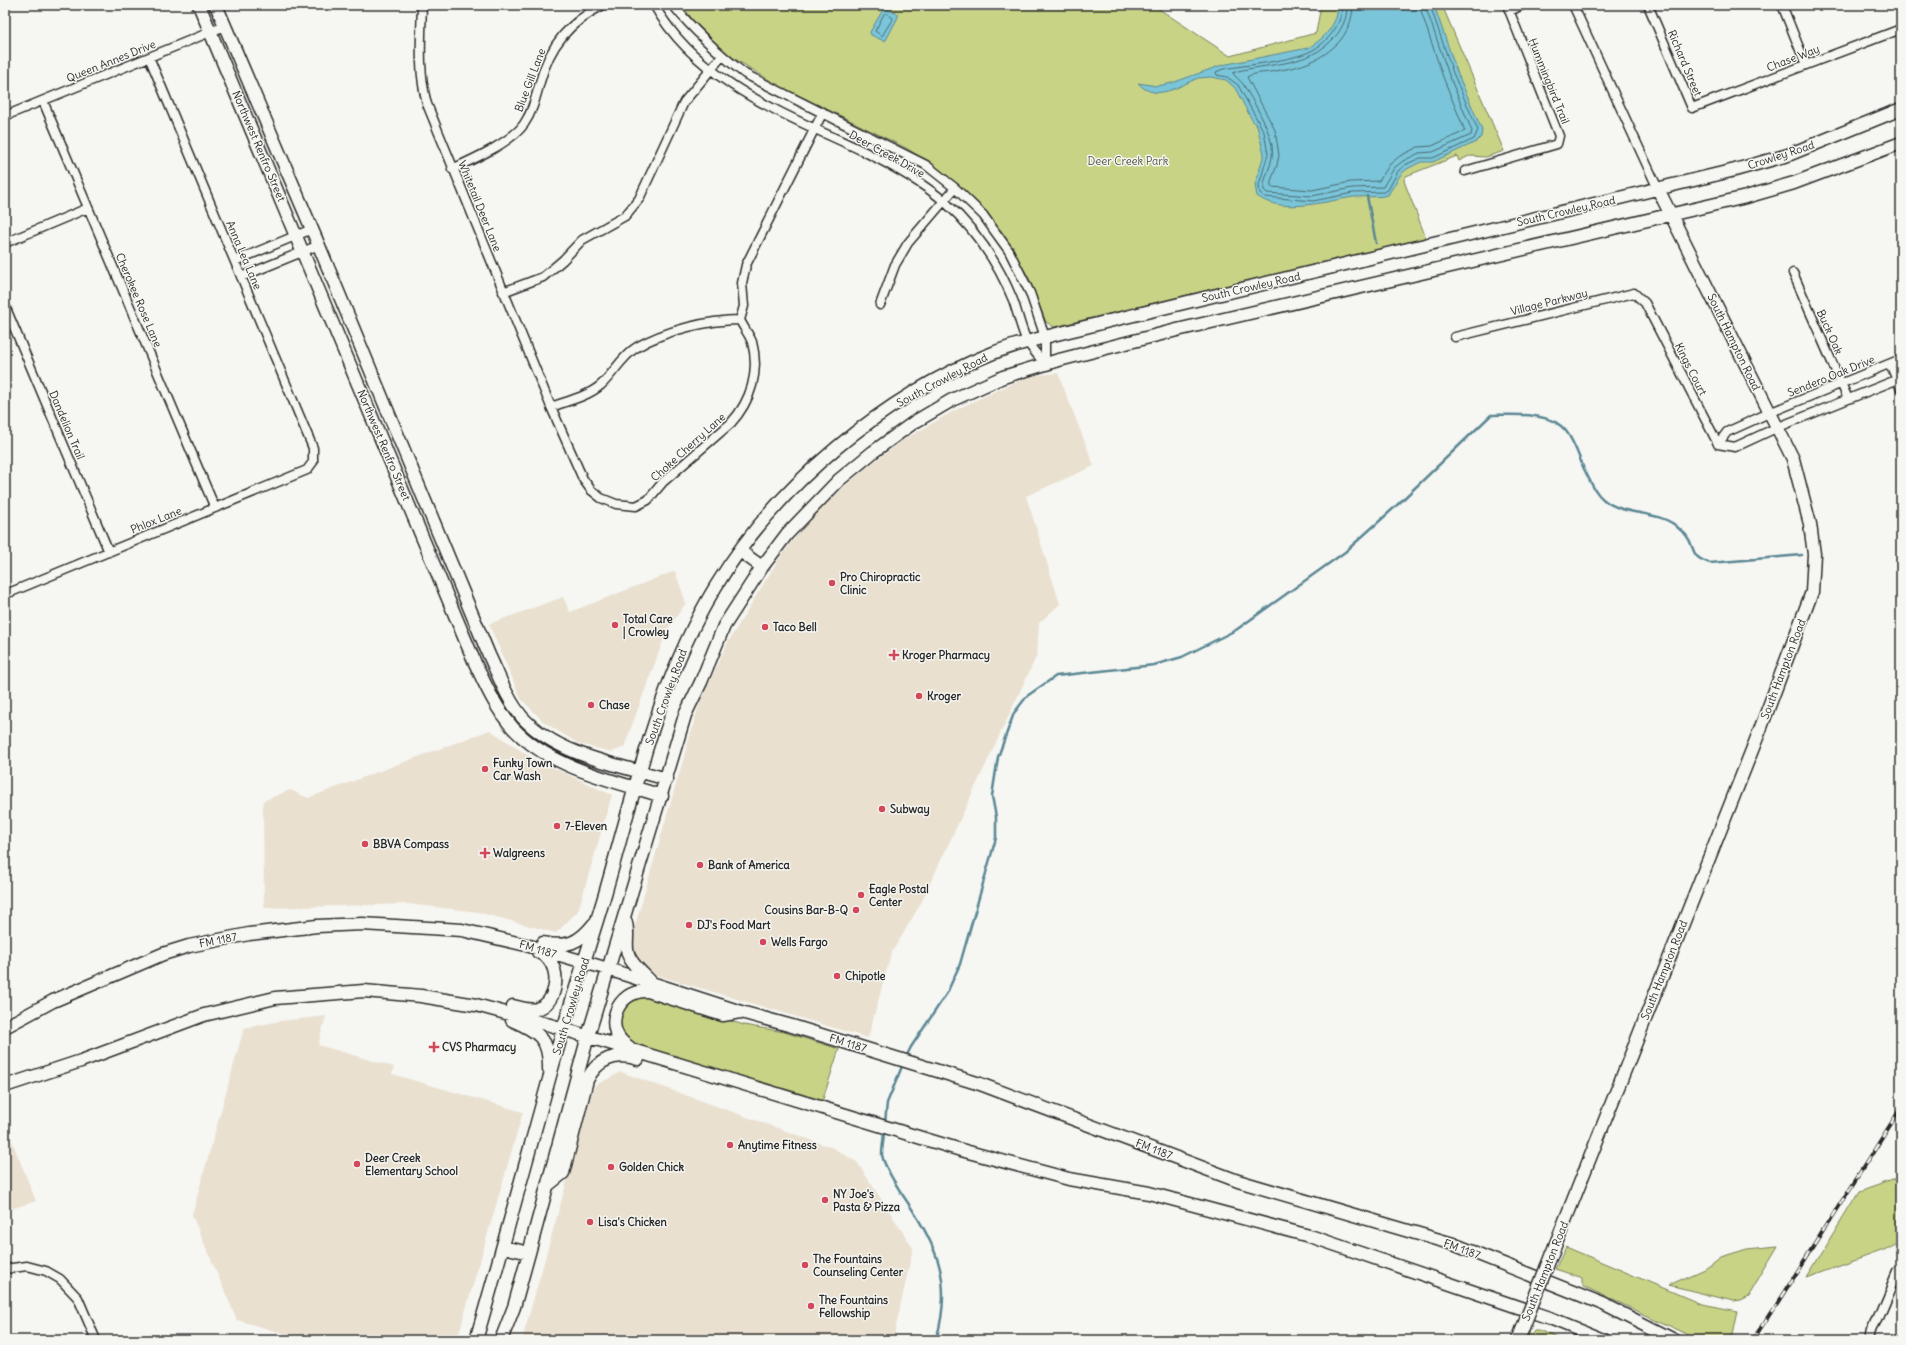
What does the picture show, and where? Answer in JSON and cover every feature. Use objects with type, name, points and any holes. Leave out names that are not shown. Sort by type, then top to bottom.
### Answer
[{"type":"main road","name":"Northwest Renfro Street","points":[[199,5],[475,663],[494,702],[514,728],[534,746],[558,759],[588,772],[662,796]]},
{"type":"main road","name":"Northwest Renfro Street","points":[[216,5],[319,245],[489,655],[508,695],[522,716],[537,730],[560,744],[586,755],[667,779]]},
{"type":"main road","name":"Crowley Road","points":[[1658,189],[1788,155],[1901,109]]},
{"type":"main road","points":[[1672,216],[1746,198],[1794,183],[1901,143]]},
{"type":"main road","name":"South Hampton Road","points":[[1520,1335],[1757,737],[1812,592],[1814,554],[1810,524],[1793,459],[1776,428],[1658,189]]},
{"type":"main road","name":"South Crowley Road","points":[[476,1340],[504,1247],[564,1029],[640,771],[664,697],[686,644],[716,586],[740,551],[770,513],[802,480],[859,430],[902,400],[993,353],[1045,337],[1658,189]]},
{"type":"main road","name":"South Crowley Road","points":[[502,1340],[514,1307],[588,1036],[662,796],[685,715],[701,682],[724,626],[762,567],[787,534],[839,480],[912,424],[958,397],[1003,377],[1045,364],[1176,330],[1672,216]]},
{"type":"main road","points":[[740,551],[762,567]]},
{"type":"main road","points":[[514,728],[522,716]]},
{"type":"main road","points":[[624,916],[627,926],[626,950],[629,958],[652,983]]},
{"type":"main road","points":[[462,930],[472,927],[558,946],[568,945],[586,934],[597,920]]},
{"type":"main road","name":"FM 1187","points":[[5,1027],[53,1001],[163,954],[189,946],[249,934],[317,926],[362,924],[462,930],[526,945],[608,969],[741,1012],[980,1084],[1238,1181],[1453,1244],[1603,1304],[1674,1340]]},
{"type":"main road","points":[[343,992],[356,985],[413,987],[456,992],[528,1010],[536,1009],[550,999],[555,986],[555,973],[550,960],[526,945]]},
{"type":"main road","points":[[638,1052],[621,1042],[615,1031],[614,1024],[618,1009],[626,997],[638,990],[648,991],[723,1015],[741,1012]]},
{"type":"main road","points":[[5,1086],[81,1061],[204,1015],[275,998],[306,997],[364,991],[457,1001],[503,1011],[588,1036],[961,1150],[1068,1179],[1149,1193],[1314,1237],[1550,1318],[1604,1340]]},
{"type":"main road","points":[[503,1011],[508,1019],[525,1026],[541,1037],[547,1046],[549,1056],[549,1082]]},
{"type":"main road","points":[[548,1185],[563,1173],[587,1080],[597,1066],[610,1057],[634,1057],[777,1102],[790,1098]]},
{"type":"main road","points":[[504,1247],[529,1253]]},
{"type":"street","name":"Whitetail Deer Lane","points":[[422,5],[421,84],[427,104],[452,169],[551,408]]},
{"type":"street","name":"Blue Gill Lane","points":[[452,169],[502,144],[524,125],[531,110],[546,64],[564,32],[584,15],[604,5]]},
{"type":"street","name":"Deer Creek Drive","points":[[654,5],[679,40],[711,69],[736,88],[764,104],[878,159],[916,180],[944,201],[970,227],[994,260],[1013,300],[1028,342],[1045,364]]},
{"type":"street","name":"Deer Creek Drive","points":[[673,5],[690,26],[722,56],[745,74],[926,165],[956,188],[983,215],[1009,251],[1030,293],[1045,337],[1045,364]]},
{"type":"street","points":[[1508,8],[1522,5]]},
{"type":"street","name":"South Hampton Road","points":[[1573,5],[1658,189]]},
{"type":"street","name":"Richard Street","points":[[1648,5],[1692,108]]},
{"type":"street","points":[[1782,5],[1806,65]]},
{"type":"street","name":"Hummingbird Trail","points":[[1466,171],[1557,144],[1559,136],[1508,8]]},
{"type":"street","name":"Queen Annes Drive","points":[[5,116],[225,26]]},
{"type":"street","name":"Chase Way","points":[[1692,108],[1901,30]]},
{"type":"street","points":[[503,292],[543,277],[563,260],[582,240],[625,216],[639,199],[684,102],[722,56]]},
{"type":"street","name":"Anna Lea Lane","points":[[149,57],[313,448],[313,462]]},
{"type":"street","name":"Cherokee Rose Lane","points":[[43,100],[215,508]]},
{"type":"street","points":[[551,408],[586,394],[601,385],[628,354],[637,347],[662,335],[711,322],[740,320],[744,306],[742,283],[746,265],[823,112]]},
{"type":"street","points":[[880,305],[895,265],[908,243],[956,188]]},
{"type":"street","points":[[5,242],[88,208]]},
{"type":"street","points":[[235,261],[312,229]]},
{"type":"street","points":[[241,277],[319,245]]},
{"type":"street","name":"Buck Oak","points":[[1793,273],[1848,399]]},
{"type":"street","name":"Village Parkway","points":[[1455,337],[1634,293],[1645,304]]},
{"type":"street","name":"Kings Court","points":[[1645,304],[1718,444]]},
{"type":"street","name":"Dandelion Trail","points":[[5,306],[109,552]]},
{"type":"street","name":"Choke Cherry Lane","points":[[551,408],[583,479],[591,490],[601,498],[616,504],[636,506],[648,500],[663,482],[731,423],[738,415],[746,401],[753,385],[755,371],[754,357],[751,341],[740,320]]},
{"type":"street","name":"Sendero Oak Drive","points":[[1769,413],[1901,359]]},
{"type":"street","points":[[1890,364],[1899,378],[1901,389]]},
{"type":"street","points":[[1769,413],[1727,432],[1718,444],[1735,447],[1776,428],[1899,378]]},
{"type":"street","name":"Phlox Lane","points":[[5,592],[11,592],[307,470],[313,462]]},
{"type":"street","points":[[5,1268],[27,1266],[46,1271],[60,1279],[78,1298],[96,1340]]},
{"type":"street","points":[[1870,1340],[1872,1331],[1897,1272]]},
{"type":"shaded area","points":[[1058,373],[1094,466],[1026,496],[1060,604],[1039,623],[1037,655],[920,905],[891,954],[868,1038],[649,973],[637,963],[632,948],[634,929],[699,705],[728,642],[780,557],[805,525],[834,496],[868,466],[905,439],[957,409],[1009,385],[1030,376]]},
{"type":"shaded area","points":[[675,571],[686,603],[667,630],[624,747],[612,752],[579,744],[545,723],[521,699],[489,624],[563,597],[570,612]]},
{"type":"shaded area","points":[[490,730],[532,758],[612,795],[578,911],[556,933],[478,912],[408,904],[264,908],[263,801],[290,790],[308,798]]},
{"type":"shaded area","name":"Deer Creek Elementary School","points":[[326,1016],[318,1045],[394,1067],[392,1074],[523,1112],[457,1340],[307,1340],[237,1320],[192,1215],[244,1028],[281,1021]]},
{"type":"shaded area","points":[[621,1072],[833,1148],[857,1162],[913,1248],[893,1340],[522,1340],[594,1086]]},
{"type":"shaded area","points":[[5,1124],[36,1201],[5,1211]]},
{"type":"green space","name":"Deer Creek Park","points":[[682,5],[1153,5],[1230,56],[1316,33],[1321,5],[1442,5],[1504,151],[1486,157],[1469,156],[1459,161],[1457,156],[1406,176],[1404,181],[1426,238],[1054,327],[1046,322],[1029,278],[1003,233],[981,206],[954,181],[908,149],[774,83],[727,54],[692,19]]},
{"type":"green space","points":[[650,996],[653,999],[654,998],[744,1025],[784,1032],[839,1049],[822,1102],[628,1042],[624,1037],[620,1025],[622,1012],[629,1001],[634,998]]},
{"type":"green space","points":[[1901,1177],[1901,1240],[1881,1250],[1807,1277],[1859,1192]]},
{"type":"green space","points":[[1778,1246],[1748,1296],[1740,1300],[1733,1301],[1669,1285],[1705,1269],[1721,1257],[1747,1249]]},
{"type":"green space","points":[[1566,1247],[1701,1304],[1738,1311],[1732,1340],[1700,1340],[1583,1286],[1583,1278],[1555,1269]]},
{"type":"green space","points":[[1534,1330],[1538,1330],[1564,1340],[1527,1340],[1529,1333],[1532,1334]]},
{"type":"water","points":[[1338,5],[1434,5],[1457,72],[1482,130],[1481,137],[1476,142],[1433,162],[1421,162],[1407,169],[1401,174],[1388,195],[1354,197],[1291,206],[1267,202],[1257,196],[1255,185],[1264,154],[1257,126],[1252,120],[1235,88],[1226,80],[1211,77],[1198,78],[1168,91],[1160,92],[1152,92],[1145,89],[1138,83],[1157,86],[1172,83],[1222,65],[1308,48],[1325,35],[1333,25],[1336,18]]},
{"type":"water","points":[[884,8],[898,14],[898,17],[886,40],[884,41],[871,35],[870,32]]},
{"type":"waterway","points":[[1367,196],[1376,243]]},
{"type":"waterway","points":[[906,1057],[947,993],[960,964],[996,838],[996,817],[992,796],[998,757],[1014,713],[1027,696],[1056,676],[1154,665],[1182,657],[1236,630],[1345,552],[1395,507],[1491,415],[1541,417],[1551,420],[1559,425],[1566,431],[1571,439],[1590,482],[1604,500],[1621,509],[1667,520],[1686,535],[1696,555],[1703,560],[1710,563],[1802,555]]},
{"type":"waterway","points":[[885,1123],[887,1103],[903,1064]]},
{"type":"waterway","points":[[884,1130],[883,1160],[927,1234],[939,1266],[943,1301],[941,1320],[936,1340]]},
{"type":"railway","points":[[1754,1340],[1901,1108]]},
{"type":"place","name":"Pro Chiropractic Clinic","points":[[832,583]]},
{"type":"place","name":"Total Care | Crowley","points":[[615,625]]},
{"type":"place","name":"Taco Bell","points":[[765,627]]},
{"type":"place","name":"Kroger Pharmacy","points":[[894,655]]},
{"type":"place","name":"Kroger","points":[[919,696]]},
{"type":"place","name":"Chase","points":[[591,705]]},
{"type":"place","name":"Funky Town Car Wash","points":[[485,769]]},
{"type":"place","name":"Subway","points":[[882,809]]},
{"type":"place","name":"7-Eleven","points":[[557,826]]},
{"type":"place","name":"BBVA Compass","points":[[365,844]]},
{"type":"place","name":"Walgreens","points":[[485,853]]},
{"type":"place","name":"Bank of America","points":[[700,865]]},
{"type":"place","name":"Eagle Postal Center","points":[[861,895]]},
{"type":"place","name":"Cousins Bar-B-Q","points":[[856,910]]},
{"type":"place","name":"DJ's Food Mart","points":[[689,925]]},
{"type":"place","name":"Wells Fargo","points":[[763,942]]},
{"type":"place","name":"Chipotle","points":[[837,976]]},
{"type":"place","name":"CVS Pharmacy","points":[[434,1047]]},
{"type":"place","name":"Anytime Fitness","points":[[730,1145]]},
{"type":"place","name":"Deer Creek Elementary School","points":[[357,1164]]},
{"type":"place","name":"Golden Chick","points":[[611,1167]]},
{"type":"place","name":"NY Joe's Pasta & Pizza","points":[[825,1200]]},
{"type":"place","name":"Lisa's Chicken","points":[[590,1222]]},
{"type":"place","name":"The Fountains Counseling Center","points":[[805,1265]]},
{"type":"place","name":"The Fountains Fellowship","points":[[811,1306]]}]
